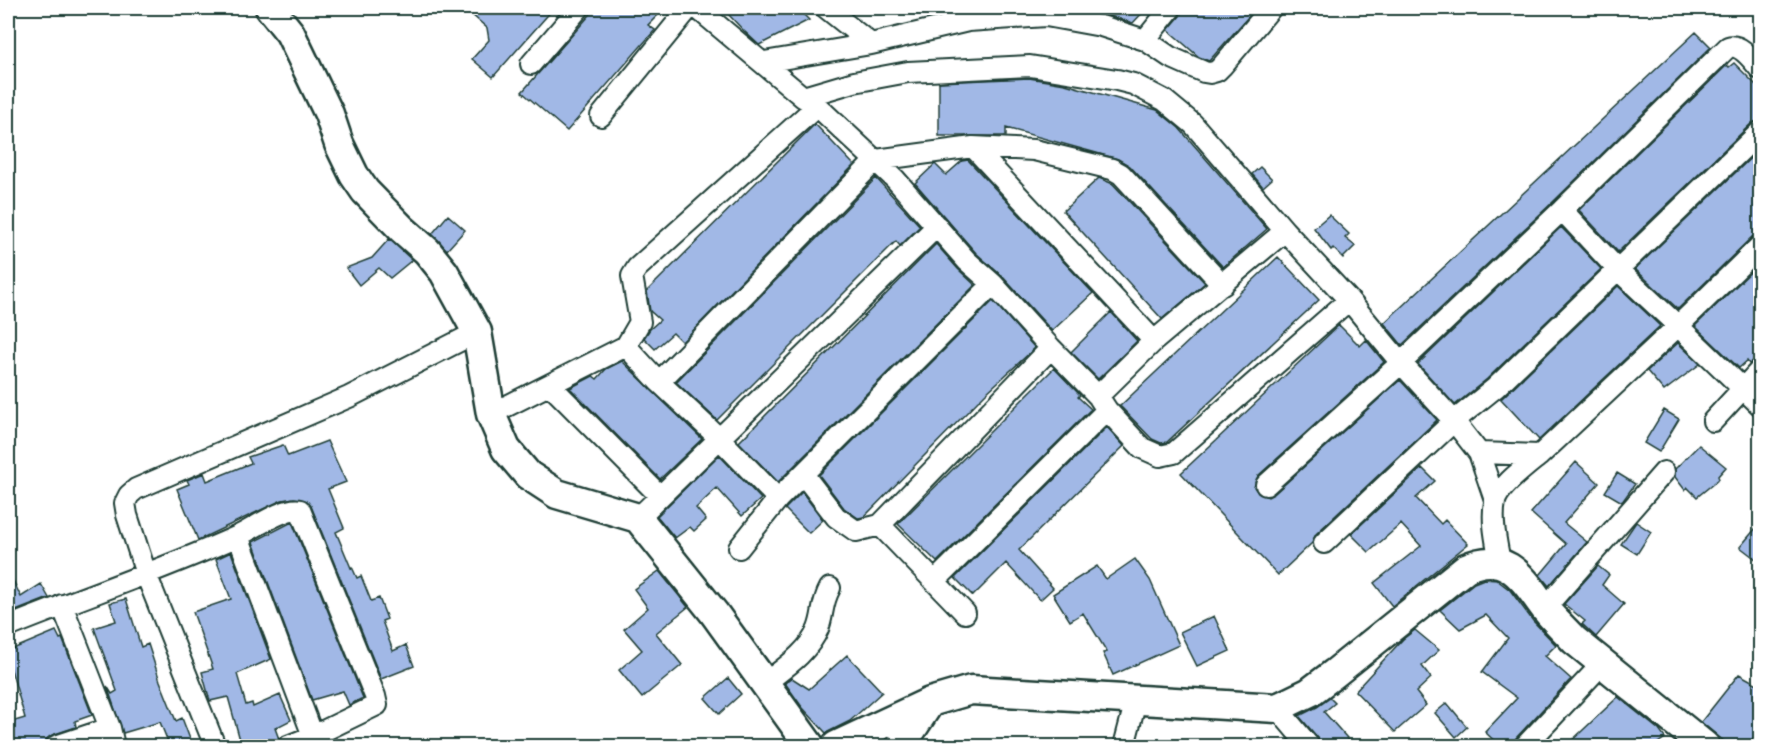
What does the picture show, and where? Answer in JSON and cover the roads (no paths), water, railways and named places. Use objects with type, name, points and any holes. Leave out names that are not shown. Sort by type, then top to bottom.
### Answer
[{"type":"street","points":[[270,8],[290,33],[329,114],[339,144],[354,175],[365,191],[427,251],[444,272],[470,321],[491,414],[506,449],[528,475],[542,485],[568,498],[638,518],[714,613],[810,747]]},
{"type":"street","points":[[531,64],[579,8]]},
{"type":"street","points":[[601,116],[689,8]]},
{"type":"street","points":[[826,8],[871,44]]},
{"type":"street","points":[[1145,40],[1171,8]]},
{"type":"street","points":[[766,64],[871,44],[961,14],[1049,12],[1145,40],[1170,57],[1210,73],[1222,66],[1271,8]]},
{"type":"street","points":[[708,11],[876,160],[966,261],[993,284],[1142,448],[1160,456],[1174,453],[1349,300]]},
{"type":"street","points":[[1266,485],[1401,363],[1562,210],[1728,47],[1739,47],[1761,69]]},
{"type":"street","points":[[491,414],[626,346],[640,322],[632,276],[637,268],[804,96],[854,82],[908,72],[1030,66],[1133,84],[1164,100],[1193,124],[1285,231],[1349,300],[1479,453],[1495,500],[1495,530],[1500,563]]},
{"type":"street","points":[[1324,543],[1454,421],[1495,388],[1761,132]]},
{"type":"street","points":[[973,147],[1154,341]]},
{"type":"street","points":[[659,382],[876,160],[973,147],[1034,150],[1112,169],[1121,174],[1223,285]]},
{"type":"street","points":[[1562,210],[1618,270],[1761,405]]},
{"type":"street","points":[[638,518],[937,226]]},
{"type":"street","points":[[935,581],[1102,403],[1154,341],[1285,231]]},
{"type":"street","points":[[1495,500],[1505,486],[1761,246]]},
{"type":"street","points":[[740,548],[778,499],[993,284]]},
{"type":"street","points":[[214,747],[146,574],[127,515],[125,503],[129,495],[136,489],[349,397],[470,321]]},
{"type":"street","points":[[626,346],[659,382],[720,439],[778,499]]},
{"type":"street","points":[[803,474],[837,517],[856,531],[880,525],[1051,348]]},
{"type":"street","points":[[1713,421],[1761,370]]},
{"type":"street","points":[[550,385],[660,496]]},
{"type":"street","points":[[1479,453],[1540,454]]},
{"type":"street","points":[[1545,608],[1664,472]]},
{"type":"street","points":[[8,627],[146,574],[238,536],[289,510],[297,509],[302,512],[375,696],[375,708],[288,747]]},
{"type":"street","points":[[880,525],[965,613]]},
{"type":"street","points":[[238,536],[313,736]]},
{"type":"street","points":[[836,747],[930,702],[958,693],[982,690],[1277,708],[1310,692],[1466,568],[1485,561],[1500,563],[1516,573],[1574,640],[1705,747]]},
{"type":"street","points":[[765,683],[812,640],[822,616],[821,608],[824,599],[830,588]]},
{"type":"street","points":[[56,747],[112,737],[62,605]]},
{"type":"street","points":[[1525,747],[1603,663]]},
{"type":"street","points":[[1124,747],[1136,700]]},
{"type":"street","points":[[901,747],[930,702]]},
{"type":"street","points":[[1277,708],[1309,747]]}]
